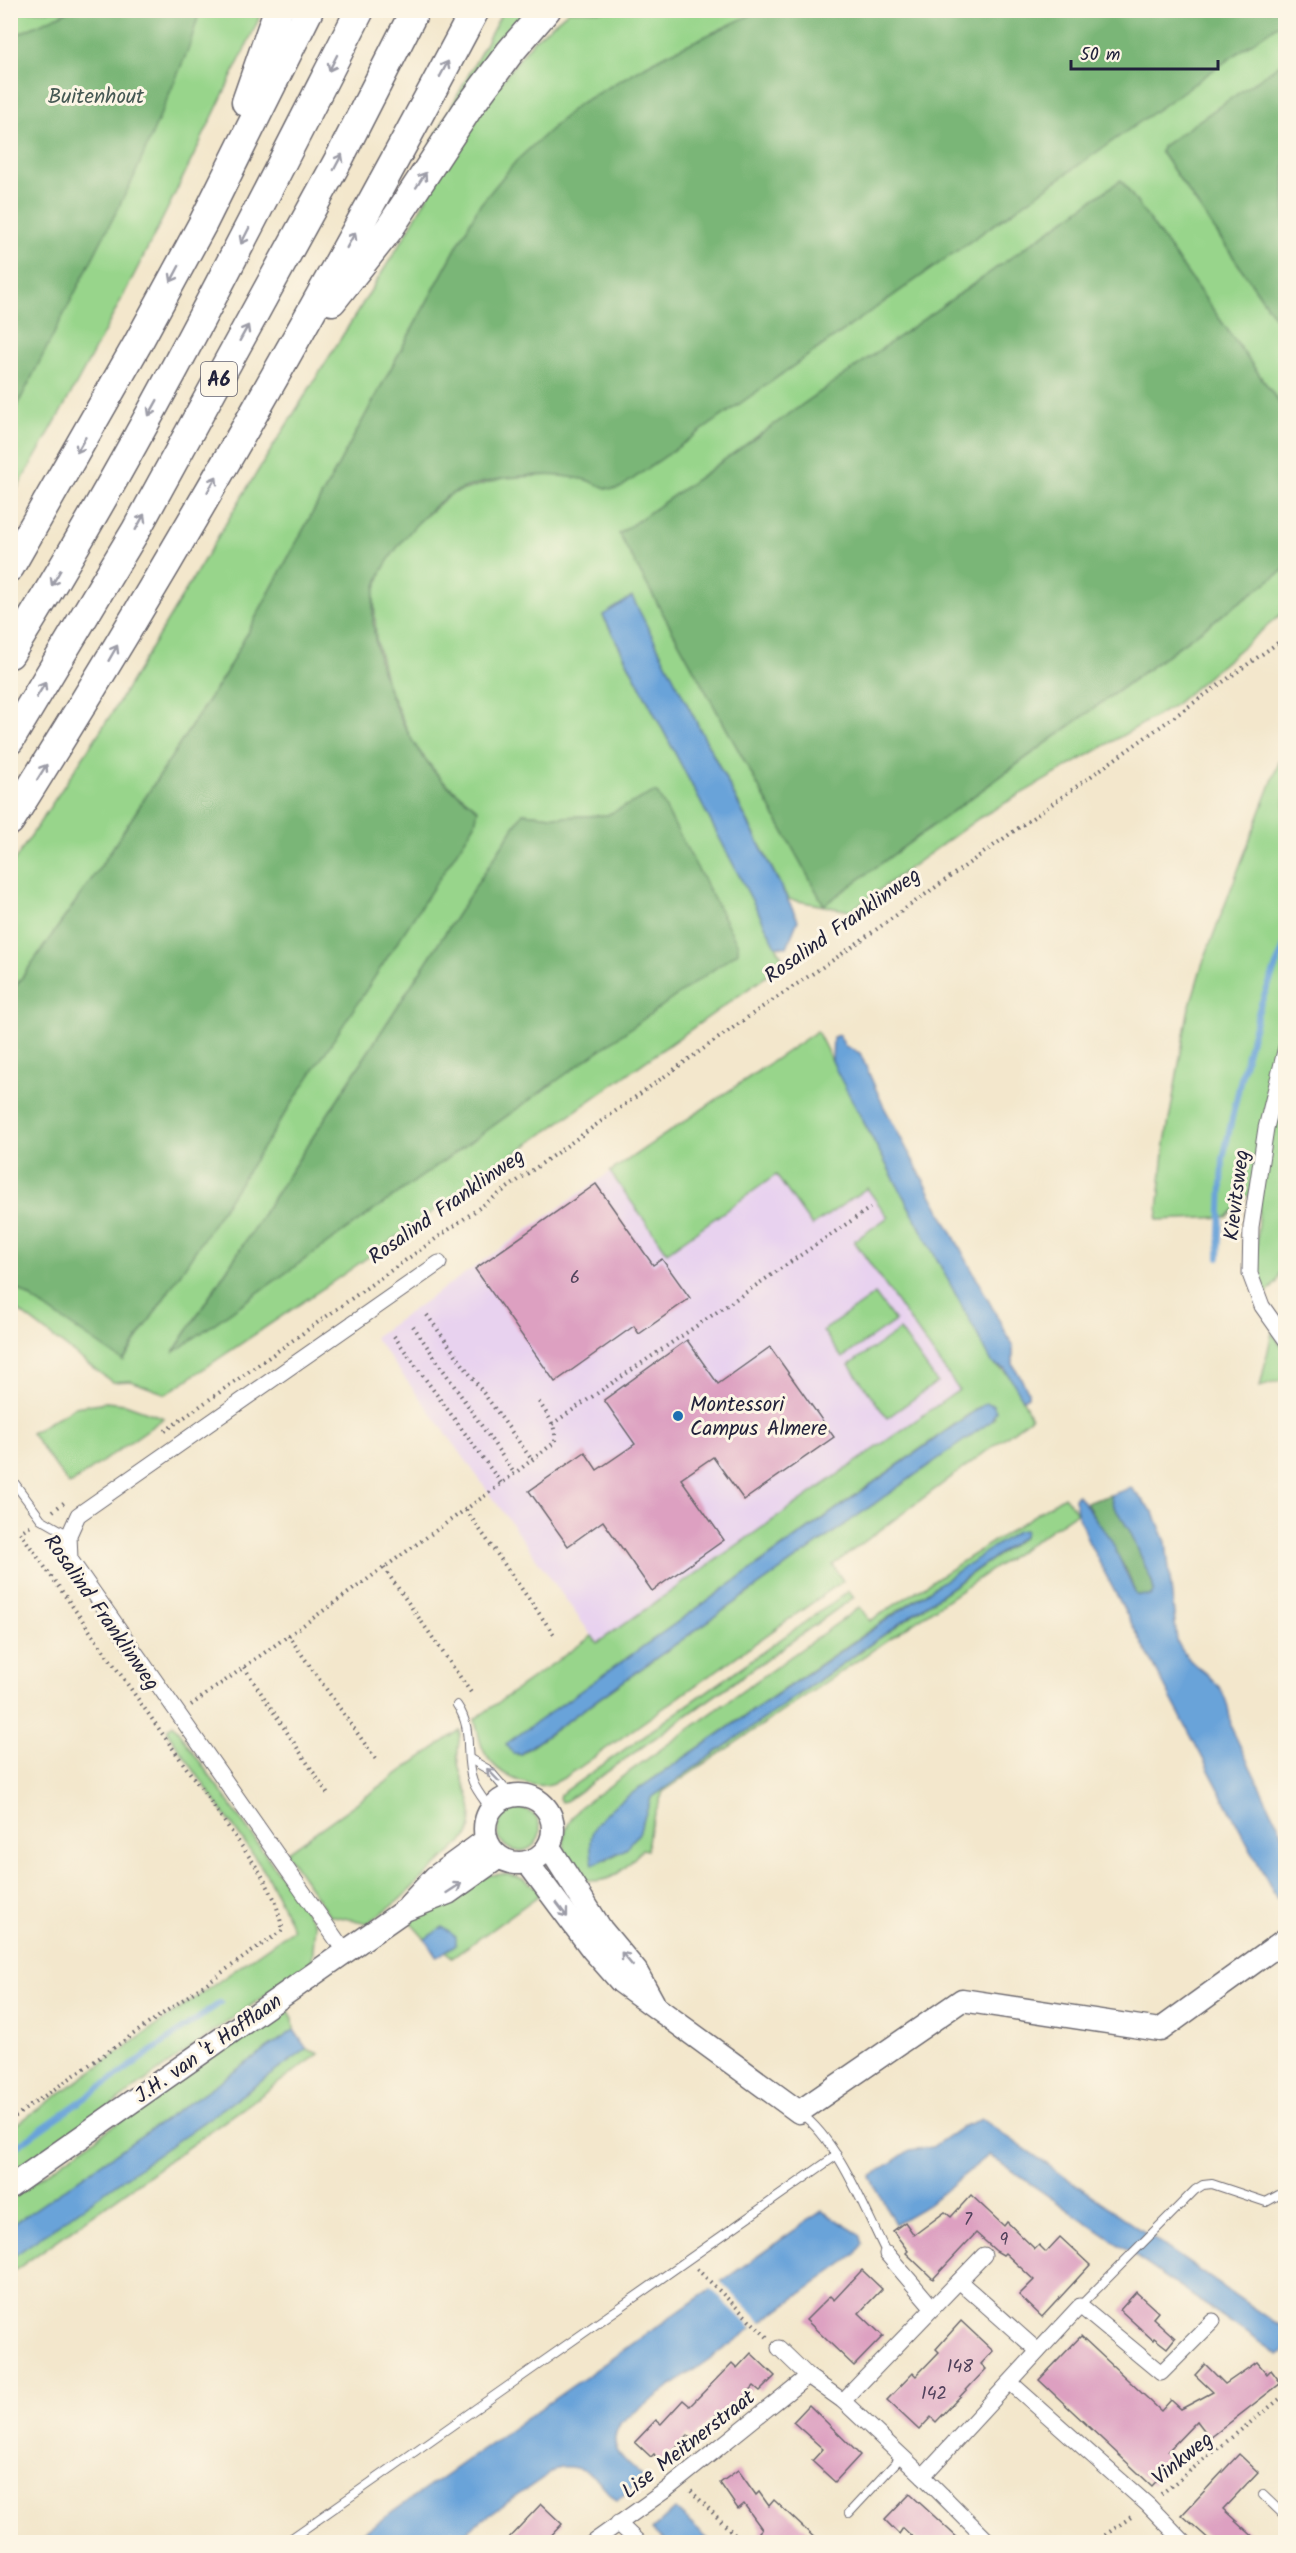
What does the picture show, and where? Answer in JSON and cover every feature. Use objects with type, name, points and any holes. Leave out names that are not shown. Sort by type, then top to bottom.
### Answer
[{"type":"highway","points":[[203,223],[278,10]]},
{"type":"highway","points":[[10,567],[91,429],[203,223],[309,10]]},
{"type":"highway","name":"A6","points":[[10,654],[128,453],[214,297],[360,10]]},
{"type":"highway","name":"A6","points":[[10,740],[136,530],[335,167],[415,10]]},
{"type":"highway","name":"A6","points":[[10,821],[73,721],[282,365],[475,10]]},
{"type":"highway","name":"A6","points":[[282,365],[389,229],[469,107],[510,52],[546,10]]},
{"type":"street","name":"Kievitsweg","points":[[1286,1047],[1264,1139],[1251,1227],[1250,1274],[1262,1306],[1286,1340]]},
{"type":"street","name":"Rosalind Franklinweg","points":[[345,1952],[70,1559],[69,1535],[78,1515],[439,1263]]},
{"type":"street","points":[[511,1796],[531,1797],[545,1808],[552,1821],[553,1834],[549,1847],[536,1859],[527,1862],[508,1862],[493,1848],[485,1824],[491,1810],[503,1799],[511,1796]]},
{"type":"street","points":[[549,1847],[601,1929],[636,1971],[657,2009]]},
{"type":"street","name":"J.H. van 't Hofflaan","points":[[10,2187],[405,1910],[448,1893],[493,1848]]},
{"type":"street","points":[[527,1862],[592,1949],[621,1982],[799,2112],[962,2000],[1160,2030],[1280,1943]]},
{"type":"street","points":[[887,2254],[933,2308]]},
{"type":"street","points":[[843,2401],[984,2255]]},
{"type":"street","points":[[959,2281],[1038,2351]]},
{"type":"street","points":[[923,2476],[1080,2306],[1161,2373],[1213,2321]]},
{"type":"street","points":[[774,2343],[808,2376],[843,2401],[989,2542]]},
{"type":"street","name":"Lise Meitnerstraat","points":[[593,2542],[680,2480],[808,2376]]},
{"type":"street","points":[[1011,2383],[1148,2505],[1184,2542]]},
{"type":"street","points":[[618,2523],[638,2542]]},
{"type":"lane","points":[[10,1477],[41,1519],[69,1535]]},
{"type":"lane","points":[[457,1705],[465,1717],[474,1783],[491,1810]]},
{"type":"lane","points":[[470,1760],[489,1770],[511,1796]]},
{"type":"lane","points":[[1280,1943],[1286,1969]]},
{"type":"lane","points":[[799,2112],[814,2123],[837,2155],[887,2254]]},
{"type":"lane","points":[[286,2542],[837,2155]]},
{"type":"lane","points":[[1080,2306],[1195,2190],[1203,2185],[1212,2184],[1266,2202],[1286,2191]]},
{"type":"lane","points":[[849,2513],[902,2456]]},
{"type":"lane","points":[[1263,2495],[1286,2517]]},
{"type":"path","name":"Rosalind Franklinweg","points":[[157,1436],[748,1017],[839,956],[1286,637]]},
{"type":"path","points":[[552,1424],[870,1208]]},
{"type":"path","points":[[427,1315],[532,1460]]},
{"type":"path","points":[[413,1326],[514,1473]]},
{"type":"path","points":[[394,1336],[501,1483]]},
{"type":"path","points":[[158,1728],[466,1510],[555,1442],[556,1432],[537,1399]]},
{"type":"path","name":"Rosalind Franklinweg","points":[[10,2120],[283,1930],[275,1900],[260,1872],[20,1532],[70,1498]]},
{"type":"path","points":[[466,1510],[555,1636]]},
{"type":"path","points":[[384,1568],[472,1694]]},
{"type":"path","points":[[288,1635],[377,1761]]},
{"type":"path","points":[[244,1667],[329,1796]]},
{"type":"path","points":[[710,2280],[774,2343]]},
{"type":"path","name":"Vinkweg","points":[[1095,2542],[1148,2505],[1286,2394]]},
{"type":"path","points":[[680,2480],[742,2542]]},
{"type":"shaded area","name":"Montessori Campus Almere","points":[[610,1172],[667,1251],[776,1175],[867,1188],[888,1217],[854,1242],[959,1390],[597,1643],[374,1337]]},
{"type":"green space","name":"Buitenhout","points":[[71,10],[200,11],[188,50],[134,177],[11,418],[11,37]]},
{"type":"green space","points":[[761,10],[1285,10],[1286,19],[620,488],[610,489],[587,480],[550,475],[499,479],[453,493],[433,508],[413,528],[389,559],[378,580],[374,596],[373,619],[376,643],[390,694],[401,719],[427,763],[442,780],[478,809],[475,824],[123,1361],[11,1284],[11,993],[101,866],[225,674],[479,206],[516,161],[577,105],[661,57]]},
{"type":"green space","name":"Buitenhout","points":[[10,11],[261,11],[229,82],[140,263],[45,441],[11,499]]},
{"type":"green space","points":[[503,11],[532,11],[420,165]]},
{"type":"green space","points":[[569,11],[761,11],[661,57],[577,105],[479,206],[225,674],[101,866],[11,993],[11,866],[112,713],[249,485],[403,239],[471,120],[534,40]]},
{"type":"green space","points":[[1285,19],[1285,61],[1174,138],[1162,147],[1161,152],[1285,332],[1285,411],[1121,180],[619,534],[824,905],[1285,569],[1285,611],[1172,707],[979,818],[850,911],[788,899],[632,597],[603,616],[785,963],[334,1281],[166,1394],[131,1381],[112,1382],[11,1305],[10,1284],[124,1360],[328,1045],[477,808],[442,780],[413,743],[387,684],[376,638],[374,595],[384,564],[413,527],[451,494],[503,478],[553,475],[585,479],[606,488],[620,488]],"holes":[[[654,793],[174,1351],[523,813],[561,817],[607,815]]]},
{"type":"green space","points":[[1285,61],[1285,332],[1161,152],[1162,147],[1174,138]]},
{"type":"green space","points":[[1121,180],[1285,411],[1285,569],[824,905],[619,534]]},
{"type":"green space","points":[[1285,747],[1285,1030],[1270,1087],[1250,1193],[1227,1217],[1157,1220],[1165,1143],[1188,1012],[1202,965]]},
{"type":"green space","points":[[654,792],[658,794],[738,945],[738,952],[173,1353],[523,813],[561,817],[607,815]]},
{"type":"green space","points":[[817,1031],[993,1364],[1012,1380],[1031,1418],[833,1565],[843,1581],[563,1779],[547,1785],[530,1784],[505,1774],[491,1762],[482,1746],[475,1719],[592,1636],[597,1643],[959,1390],[854,1241],[888,1217],[867,1188],[812,1226],[776,1175],[667,1252],[610,1172]],"holes":[[[979,1407],[995,1417],[521,1754],[518,1755],[506,1744]]]},
{"type":"green space","points":[[1285,1067],[1285,1254],[1277,1282],[1266,1294],[1263,1293],[1258,1271],[1258,1214],[1268,1149]]},
{"type":"green space","points":[[875,1294],[895,1321],[842,1358],[823,1331]]},
{"type":"green space","points":[[900,1330],[937,1382],[887,1418],[849,1365]]},
{"type":"green space","points":[[1272,1332],[1285,1351],[1285,1382],[1283,1380],[1260,1387]]},
{"type":"green space","points":[[106,1402],[125,1404],[164,1418],[69,1485],[31,1433],[75,1407]]},
{"type":"green space","points":[[1110,1495],[1113,1505],[1130,1531],[1152,1582],[1154,1591],[1150,1596],[1136,1595],[1127,1571],[1086,1503]]},
{"type":"green space","points":[[1064,1496],[1077,1512],[663,1792],[650,1828],[647,1850],[642,1849],[620,1872],[612,1877],[594,1881],[572,1875],[564,1840],[568,1824],[580,1807],[860,1607],[870,1621]],"holes":[[[1021,1530],[1024,1537],[651,1798],[639,1833],[626,1849],[606,1860],[615,1805],[899,1610]]]},
{"type":"green space","points":[[849,1591],[854,1597],[566,1801],[561,1802],[560,1795]]},
{"type":"green space","points":[[173,1724],[315,1924],[312,1962],[11,2176],[10,2129],[293,1929],[267,1875],[168,1733],[168,1728]]},
{"type":"green space","points":[[460,1730],[458,1763],[472,1810],[467,1837],[398,1901],[368,1923],[329,1915],[286,1853]]},
{"type":"green space","points":[[519,1809],[534,1815],[540,1830],[534,1845],[519,1851],[504,1845],[498,1830],[504,1815]]},
{"type":"green space","points":[[508,1874],[526,1880],[542,1893],[452,1958],[446,1951],[456,1944],[443,1927],[425,1939],[408,1920],[488,1875]]},
{"type":"green space","points":[[285,2005],[293,2018],[294,2030],[11,2226],[10,2199]]},
{"type":"green space","points":[[307,2049],[319,2054],[11,2273],[10,2258]]},
{"type":"water","points":[[632,597],[798,920],[787,947],[776,946],[603,615]]},
{"type":"water","points":[[839,1035],[845,1046],[860,1053],[883,1105],[1013,1346],[1013,1364],[1028,1391],[1028,1396],[1023,1399],[1005,1369],[993,1364],[837,1072],[832,1060],[833,1037]]},
{"type":"water","points":[[986,1403],[993,1405],[996,1411],[990,1422],[520,1754],[513,1753],[506,1744]]},
{"type":"water","points":[[1131,1488],[1154,1513],[1166,1542],[1177,1641],[1192,1663],[1217,1684],[1223,1694],[1231,1727],[1285,1839],[1285,1895],[1277,1899],[1088,1541],[1077,1512],[1075,1498],[1078,1495],[1111,1540],[1136,1595],[1150,1596],[1154,1591],[1152,1582],[1130,1531],[1113,1505],[1110,1495]]},
{"type":"water","points":[[1025,1530],[1024,1536],[651,1798],[639,1833],[626,1849],[593,1865],[591,1837],[593,1831],[615,1805],[1017,1531]]},
{"type":"water","points":[[443,1927],[456,1937],[456,1944],[437,1957],[425,1939]]},
{"type":"water","points":[[294,2030],[307,2049],[11,2258],[11,2226]]},
{"type":"water","points":[[982,2119],[1272,2321],[1285,2326],[1285,2349],[1278,2355],[989,2155],[926,2206],[895,2224],[870,2177],[910,2150],[932,2147],[962,2127]]},
{"type":"water","points":[[822,2211],[859,2234],[862,2244],[855,2255],[621,2422],[616,2431],[616,2447],[624,2459],[643,2477],[617,2501],[598,2480],[586,2471],[559,2467],[470,2528],[461,2542],[350,2542]]},
{"type":"water","points":[[675,2509],[711,2542],[665,2542],[652,2530]]},
{"type":"pier","points":[[719,2280],[763,2324],[754,2331],[709,2287]]},
{"type":"building","points":[[596,1184],[653,1265],[662,1259],[690,1298],[639,1334],[634,1326],[555,1382],[475,1269]]},
{"type":"building","points":[[687,1340],[718,1384],[770,1347],[834,1437],[744,1500],[713,1457],[681,1479],[724,1540],[652,1591],[603,1521],[568,1546],[529,1491],[585,1452],[597,1470],[635,1444],[604,1400]]},
{"type":"building","points":[[971,2195],[1004,2226],[1007,2222],[1035,2249],[1039,2245],[1046,2252],[1060,2237],[1090,2265],[1042,2317],[1019,2295],[1034,2280],[1005,2253],[1003,2255],[996,2251],[976,2233],[933,2279],[906,2253],[908,2251],[893,2231],[905,2222],[914,2235],[945,2212],[951,2217]]},
{"type":"building","points":[[862,2270],[882,2289],[859,2313],[883,2336],[854,2366],[806,2320],[830,2296],[834,2300]]},
{"type":"building","points":[[1136,2292],[1158,2312],[1153,2318],[1175,2338],[1167,2348],[1154,2338],[1153,2340],[1120,2310]]},
{"type":"building","points":[[961,2321],[993,2351],[981,2364],[986,2369],[936,2422],[931,2417],[919,2430],[887,2400],[913,2373],[916,2376],[939,2352],[936,2349]]},
{"type":"building","points":[[1081,2336],[1161,2411],[1171,2400],[1181,2409],[1213,2392],[1195,2375],[1205,2364],[1225,2384],[1257,2362],[1267,2374],[1271,2370],[1281,2383],[1210,2438],[1197,2421],[1168,2451],[1177,2459],[1152,2486],[1039,2380]]},
{"type":"building","points":[[751,2353],[775,2376],[760,2391],[754,2386],[722,2420],[717,2414],[692,2439],[688,2435],[660,2463],[654,2454],[651,2457],[635,2442],[656,2420],[661,2424],[683,2400],[690,2406],[732,2363],[737,2368]]},
{"type":"building","points":[[809,2405],[860,2455],[835,2482],[812,2461],[823,2449],[793,2422]]},
{"type":"building","points":[[1239,2454],[1258,2472],[1223,2509],[1259,2542],[1212,2542],[1182,2515]]},
{"type":"building","points":[[738,2470],[756,2495],[759,2492],[769,2506],[774,2500],[819,2542],[770,2542],[759,2532],[762,2529],[744,2504],[738,2509],[720,2483]]},
{"type":"building","points":[[910,2494],[962,2542],[918,2542],[903,2528],[899,2534],[885,2520]]},
{"type":"building","points":[[541,2504],[562,2524],[545,2542],[505,2542]]},
{"type":"waterway","points":[[1219,1257],[1223,1159],[1260,1006],[1286,941]]},
{"type":"waterway","points":[[10,2151],[220,2003]]},
{"type":"place","name":"Montessori Campus Almere","points":[[678,1416]]}]
